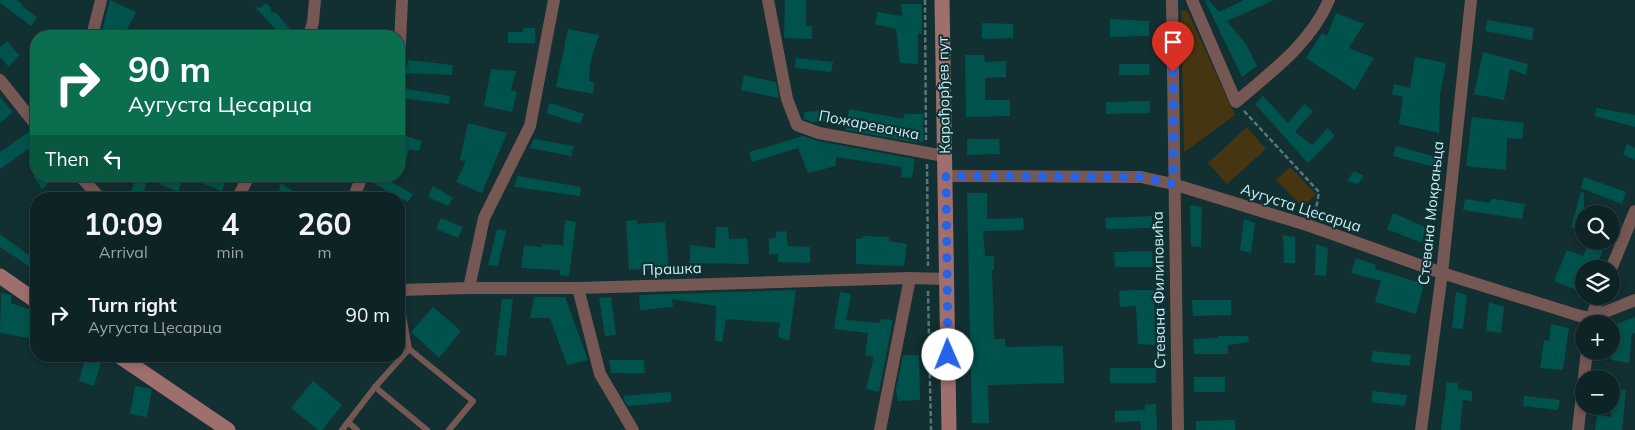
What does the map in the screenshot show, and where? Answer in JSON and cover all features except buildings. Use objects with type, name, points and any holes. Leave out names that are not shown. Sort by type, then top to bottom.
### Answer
[{"type":"main road","name":"Карађорђев пут","points":[[942,0],[949,430]]},
{"type":"main road","points":[[0,276],[30,296]]},
{"type":"main road","points":[[128,362],[228,430]]},
{"type":"street","points":[[94,30],[101,0]]},
{"type":"street","points":[[311,30],[314,0]]},
{"type":"street","points":[[401,30],[402,0]]},
{"type":"street","points":[[469,288],[484,218],[530,126],[554,0]]},
{"type":"street","name":"Пожаревачка","points":[[768,0],[786,99],[797,125],[819,133],[944,156]]},
{"type":"street","name":"Стевана Филиповића","points":[[1172,0],[1173,184],[1178,430]]},
{"type":"street","points":[[1192,0],[1236,102],[1284,62],[1321,18],[1329,0]]},
{"type":"street","name":"Стевана Мокрањца","points":[[1421,430],[1442,273],[1471,0]]},
{"type":"street","points":[[0,80],[30,118]]},
{"type":"street","name":"Аугуста Цесарца","points":[[946,176],[1141,177],[1173,184],[1310,226],[1442,273],[1575,316]]},
{"type":"street","points":[[85,182],[95,192]]},
{"type":"street","points":[[1615,260],[1635,211]]},
{"type":"street","points":[[880,430],[910,278]]},
{"type":"street","name":"Прашка","points":[[405,291],[469,288],[578,288],[910,278],[946,279]]},
{"type":"street","points":[[578,288],[600,374],[633,430]]},
{"type":"street","points":[[1603,315],[1635,300]]},
{"type":"street","points":[[1578,430],[1586,360]]},
{"type":"lane","points":[[405,325],[409,348],[473,401],[449,430]]},
{"type":"lane","points":[[405,353],[409,348]]},
{"type":"lane","points":[[342,430],[397,362]]},
{"type":"lane","points":[[376,387],[427,430]]},
{"type":"lane","points":[[348,422],[357,430]]},
{"type":"path","points":[[925,0],[931,430]]},
{"type":"path","points":[[1236,102],[1319,192],[1317,210],[1310,226]]},
{"type":"shaded area","points":[[1187,10],[1235,115],[1184,152],[1181,11]]},
{"type":"shaded area","points":[[1247,127],[1266,149],[1227,184],[1208,163]]},
{"type":"shaded area","points":[[1290,167],[1316,194],[1303,207],[1276,180]]},
{"type":"route","points":[[948,355],[946,176],[1141,177],[1173,184],[1173,72]]}]
